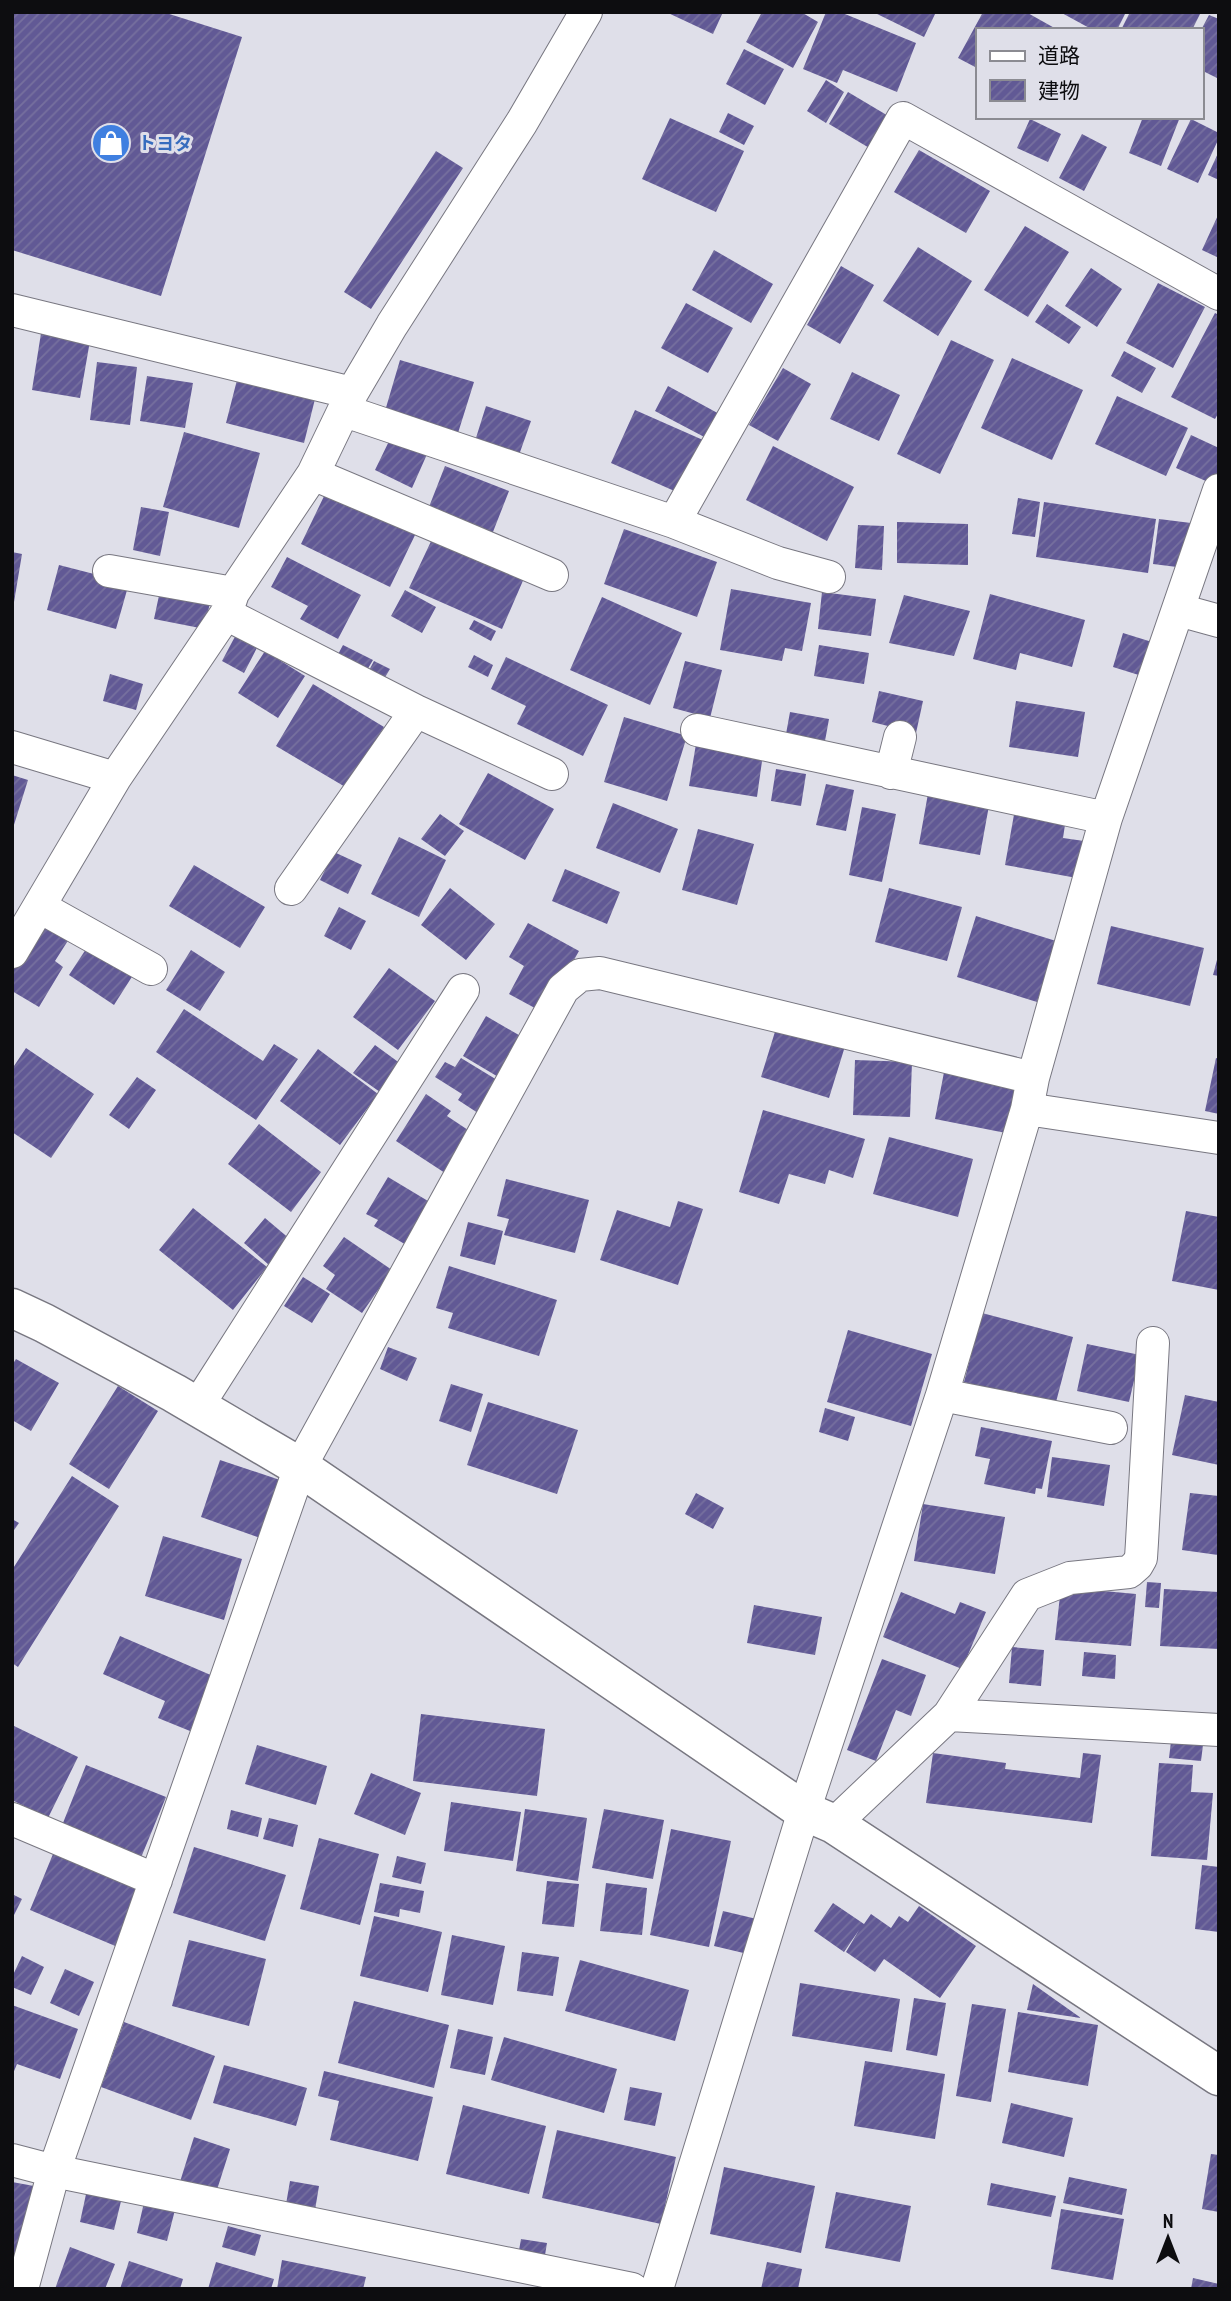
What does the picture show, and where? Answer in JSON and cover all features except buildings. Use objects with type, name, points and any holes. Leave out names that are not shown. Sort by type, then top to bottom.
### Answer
[{"type":"street","points":[[12,952],[115,778],[313,474],[348,402],[392,325],[523,121],[586,12]]},
{"type":"street","points":[[674,522],[903,118],[1219,294]]},
{"type":"street","points":[[12,310],[348,402],[778,563],[829,577]]},
{"type":"street","points":[[313,474],[552,575]]},
{"type":"street","points":[[657,2289],[819,1817],[1027,1109],[1033,1078],[1106,818],[1219,490]]},
{"type":"street","points":[[109,571],[230,603],[416,711],[552,774]]},
{"type":"street","points":[[1179,610],[1219,621]]},
{"type":"street","points":[[291,889],[416,711]]},
{"type":"street","points":[[697,730],[891,774],[1106,818]]},
{"type":"street","points":[[891,774],[900,737]]},
{"type":"street","points":[[12,747],[115,778]]},
{"type":"street","points":[[40,907],[151,969]]},
{"type":"street","points":[[22,2289],[54,2171],[300,1467],[563,989],[580,975],[600,973],[1033,1078]]},
{"type":"street","points":[[197,1407],[463,990]]},
{"type":"street","points":[[1027,1109],[1219,1138]]},
{"type":"street","points":[[12,1308],[56,1329],[300,1467],[819,1817],[1219,2076]]},
{"type":"street","points":[[819,1817],[949,1715],[1027,1595],[1070,1578],[1129,1572],[1137,1566],[1141,1558],[1153,1343]]},
{"type":"street","points":[[942,1395],[1111,1428]]},
{"type":"street","points":[[949,1715],[1219,1730]]},
{"type":"street","points":[[12,1819],[156,1880]]},
{"type":"street","points":[[12,2160],[54,2171],[632,2289]]},
{"type":"place","name":"トヨタ","points":[[111,143]]}]
